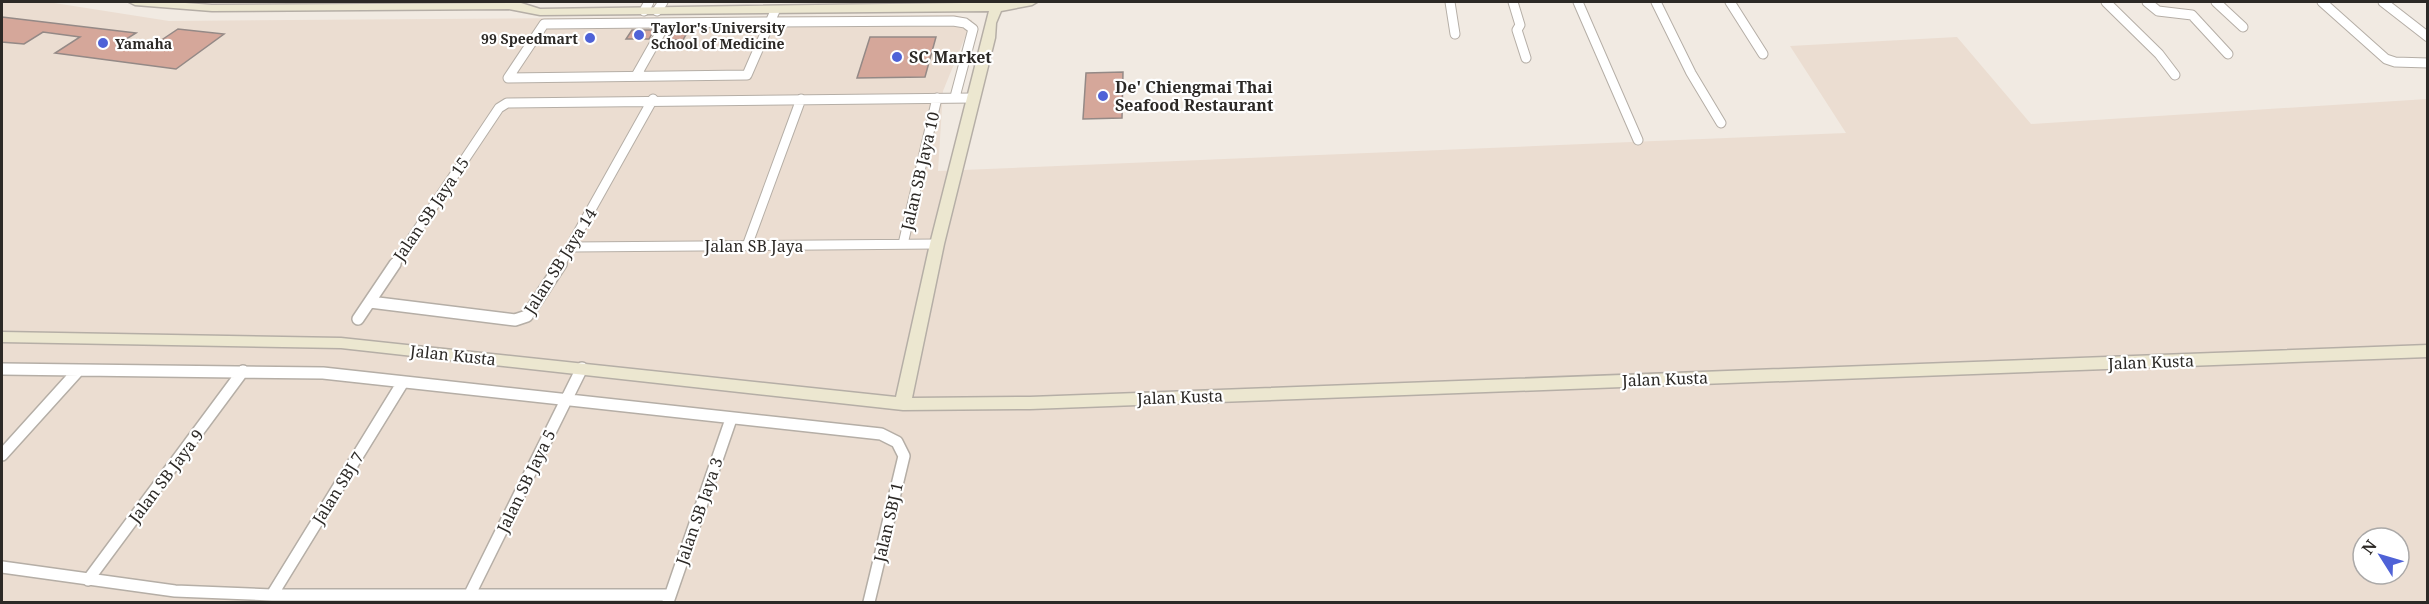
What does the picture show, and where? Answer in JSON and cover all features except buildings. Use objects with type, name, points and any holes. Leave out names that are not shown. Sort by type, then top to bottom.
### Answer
[{"type":"street","points":[[135,2],[212,8],[513,7],[546,2],[599,2]]},
{"type":"street","points":[[739,2],[775,6]]},
{"type":"street","points":[[883,2],[884,5],[896,9]]},
{"type":"street","points":[[513,7],[540,12],[653,6],[896,9],[967,8],[1032,2]]},
{"type":"street","points":[[1450,2],[1455,34]]},
{"type":"street","points":[[1513,2],[1520,25],[1516,30],[1526,58]]},
{"type":"street","points":[[1578,2],[1638,140]]},
{"type":"street","points":[[1656,2],[1691,73],[1721,123]]},
{"type":"street","points":[[1730,2],[1763,54]]},
{"type":"street","points":[[2106,2],[2159,54],[2175,75]]},
{"type":"street","points":[[2147,2],[2158,11],[2192,15],[2228,54]]},
{"type":"street","points":[[2216,2],[2243,27]]},
{"type":"street","points":[[2322,2],[2386,59],[2395,62],[2427,63]]},
{"type":"street","points":[[2383,2],[2427,37]]},
{"type":"street","points":[[903,404],[937,244],[989,33],[1007,4]]},
{"type":"street","points":[[775,6],[770,22],[747,75],[508,78],[544,24],[770,22],[953,21],[965,23],[973,29],[955,97]]},
{"type":"street","points":[[967,8],[979,15],[989,33]]},
{"type":"street","points":[[636,76],[666,23]]},
{"type":"street","points":[[961,77],[979,77]]},
{"type":"street","name":"Jalan SB Jaya 10","points":[[903,244],[937,98]]},
{"type":"street","points":[[653,99],[974,98]]},
{"type":"street","name":"Jalan SB Jaya 15","points":[[358,319],[499,108],[507,103],[653,99]]},
{"type":"street","name":"Jalan SB Jaya 14","points":[[370,302],[519,320],[530,314],[572,247],[653,99]]},
{"type":"street","points":[[747,246],[801,99]]},
{"type":"street","name":"Jalan SB Jaya","points":[[572,247],[937,244]]},
{"type":"street","name":"Jalan Kusta","points":[[2,337],[341,343],[903,404],[1030,403],[2427,351]]},
{"type":"street","name":"Jalan SB Jaya 5","points":[[470,594],[582,368]]},
{"type":"street","points":[[2,369],[77,372],[323,373],[731,419]]},
{"type":"street","name":"Jalan SB Jaya 9","points":[[88,580],[243,371]]},
{"type":"street","points":[[2,455],[77,372]]},
{"type":"street","name":"Jalan SBJ 7","points":[[272,595],[404,382]]},
{"type":"street","name":"Jalan SBJ 1","points":[[731,419],[881,434],[897,442],[904,456],[869,603]]},
{"type":"street","name":"Jalan SB Jaya 3","points":[[669,599],[731,419]]},
{"type":"street","points":[[2,567],[175,591],[272,595],[470,594],[669,599]]},
{"type":"shaded area","points":[[2,2],[48,2],[169,21],[955,15],[972,20],[943,91],[938,171],[1846,133],[1790,46],[1957,37],[2031,124],[2427,99],[2427,602],[2,602]]},
{"type":"place","name":"Taylor's University School of Medicine","points":[[639,35]]},
{"type":"place","name":"99 Speedmart","points":[[590,38]]},
{"type":"place","name":"Yamaha","points":[[103,43]]},
{"type":"place","name":"SC Market","points":[[897,57]]},
{"type":"place","name":"De' Chiengmai Thai Seafood Restaurant","points":[[1103,96]]}]
